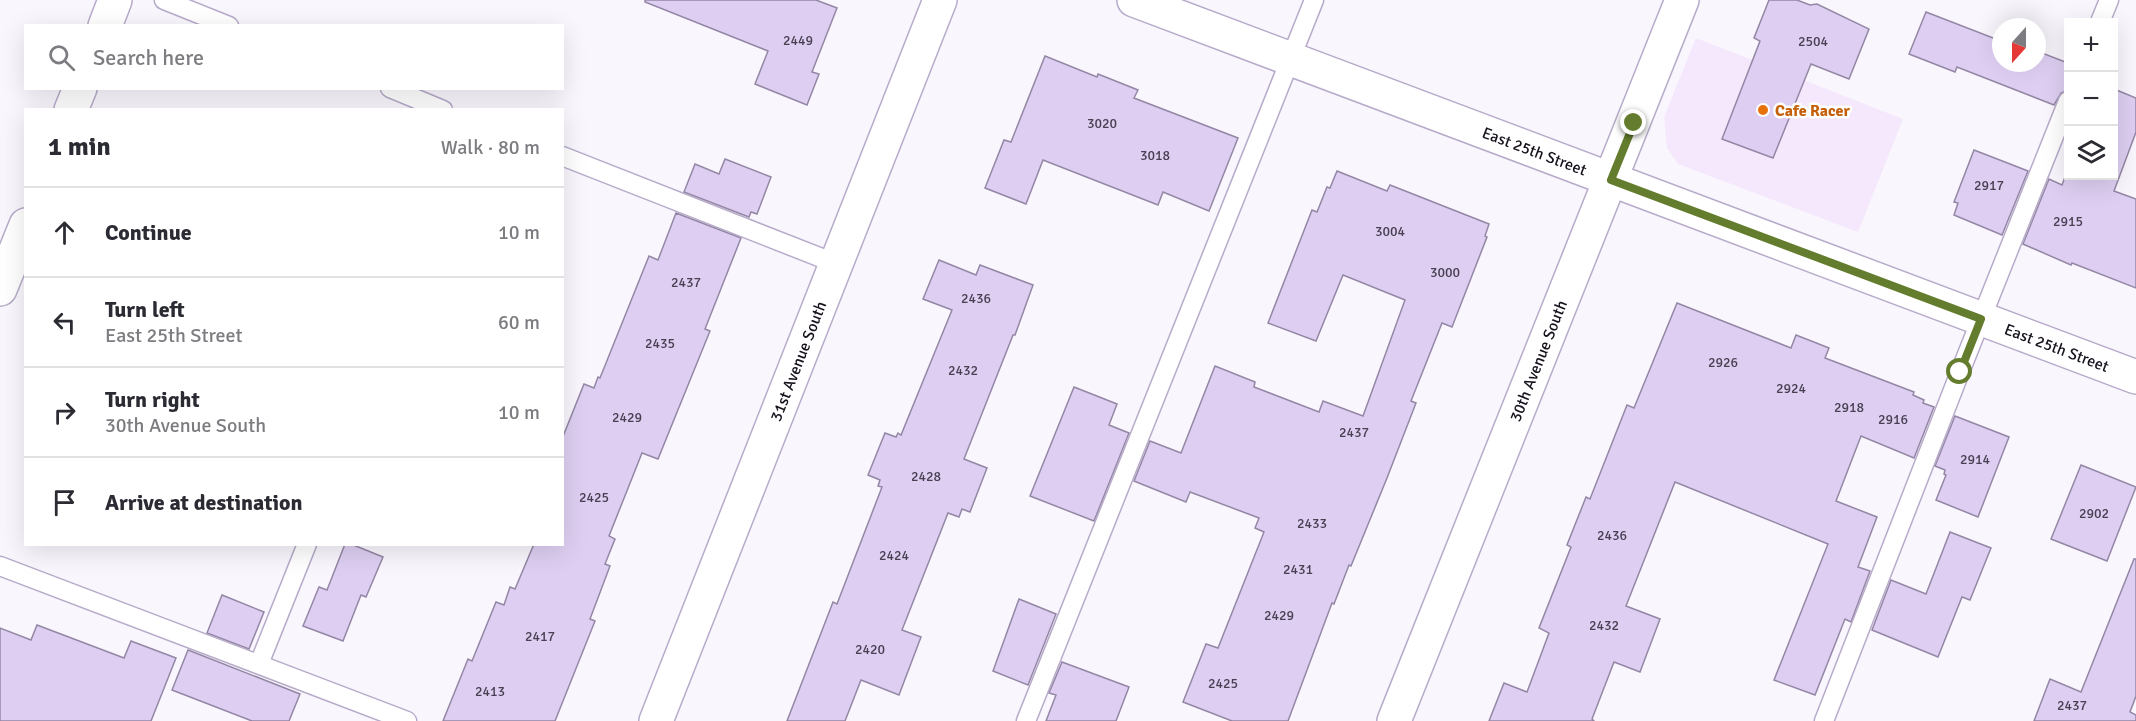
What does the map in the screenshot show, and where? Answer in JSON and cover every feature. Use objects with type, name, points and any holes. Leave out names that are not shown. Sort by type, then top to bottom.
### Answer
[{"type":"street","points":[[106,24],[115,0]]},
{"type":"street","name":"31st Avenue South","points":[[656,721],[940,0]]},
{"type":"street","name":"East 25th Street","points":[[1134,0],[2136,377]]},
{"type":"street","name":"30th Avenue South","points":[[1394,721],[1682,0]]},
{"type":"street","points":[[72,108],[79,90]]},
{"type":"street","points":[[0,289],[24,230]]},
{"type":"lane","points":[[164,0],[224,24]]},
{"type":"lane","points":[[1026,721],[1314,0]]},
{"type":"lane","points":[[2102,18],[2109,0]]},
{"type":"lane","points":[[395,90],[438,108]]},
{"type":"lane","points":[[1824,721],[2064,111]]},
{"type":"lane","points":[[564,157],[837,264]]},
{"type":"lane","points":[[259,664],[306,546]]},
{"type":"lane","points":[[0,566],[407,721]]},
{"type":"shaded area","points":[[1696,38],[1903,119],[1858,232],[1678,164],[1667,148],[1664,117]]},
{"type":"building","points":[[645,0],[816,0],[837,8],[812,72],[819,74],[807,105],[755,84],[768,51],[645,2]]},
{"type":"building","points":[[1769,0],[1797,0],[1810,5],[1817,4],[1869,29],[1849,79],[1811,64],[1773,158],[1722,139],[1760,41],[1754,38]]},
{"type":"building","points":[[1926,12],[1992,38],[1992,72],[2046,72],[2046,54],[2064,61],[2064,92],[2054,105],[1957,67],[1955,72],[1909,54]]},
{"type":"building","points":[[1045,56],[1097,77],[1098,74],[1138,90],[1134,98],[1238,138],[1209,211],[1163,192],[1158,205],[1043,160],[1026,204],[985,188],[1004,140],[1011,142]]},
{"type":"building","points":[[2118,91],[2136,98],[2136,132],[2114,191],[2136,199],[2136,288],[2072,263],[2071,265],[2023,244],[2049,179],[2062,185],[2064,180],[2118,180]]},
{"type":"building","points":[[1974,150],[2028,171],[2002,235],[1954,215],[1958,203],[1954,202]]},
{"type":"building","points":[[725,159],[771,177],[757,214],[751,212],[749,217],[684,192],[695,164],[719,174]]},
{"type":"building","points":[[1337,171],[1387,191],[1390,185],[1489,224],[1485,236],[1487,237],[1452,327],[1442,323],[1411,401],[1416,403],[1387,478],[1351,566],[1349,565],[1334,604],[1332,603],[1288,721],[1232,721],[1183,702],[1206,644],[1218,648],[1264,532],[1255,528],[1259,518],[1190,492],[1186,502],[1134,481],[1150,441],[1181,453],[1215,366],[1255,382],[1254,387],[1319,412],[1323,401],[1363,416],[1405,300],[1343,275],[1316,341],[1268,323],[1312,210],[1317,212],[1327,187],[1330,188]]},
{"type":"building","points":[[676,213],[741,238],[705,329],[710,331],[658,459],[642,453],[609,536],[615,539],[605,564],[610,566],[590,619],[595,621],[555,721],[443,721],[468,659],[472,661],[496,602],[504,605],[510,587],[515,589],[533,546],[564,546],[564,434],[584,384],[594,388],[598,377],[600,378],[649,256],[658,260]]},
{"type":"building","points":[[939,260],[976,275],[980,265],[1033,285],[964,459],[987,468],[970,512],[962,509],[959,517],[948,513],[902,630],[921,637],[899,695],[861,680],[845,721],[787,721],[833,602],[837,604],[882,487],[878,486],[880,480],[868,475],[885,433],[896,437],[898,433],[901,435],[952,310],[923,299]]},
{"type":"building","points":[[1677,303],[1791,348],[1796,335],[1829,348],[1825,358],[1914,392],[1913,395],[1924,400],[1923,403],[1934,407],[1914,458],[1861,436],[1836,501],[1877,517],[1858,567],[1870,571],[1851,622],[1845,619],[1815,695],[1774,680],[1828,544],[1675,482],[1626,606],[1660,619],[1640,672],[1614,662],[1592,719],[1594,721],[1489,721],[1504,683],[1527,692],[1549,633],[1539,628],[1571,547],[1567,545],[1586,497],[1590,499],[1627,405],[1634,408]]},
{"type":"building","points":[[1074,387],[1117,404],[1109,425],[1129,433],[1094,521],[1030,496]]},
{"type":"building","points":[[1955,416],[2009,437],[1978,517],[1936,500],[1946,475],[1945,470],[1935,466]]},
{"type":"building","points":[[2081,465],[2136,487],[2107,561],[2051,539]]},
{"type":"building","points":[[1950,532],[1991,548],[1970,600],[1962,597],[1938,657],[1872,630],[1891,580],[1926,594]]},
{"type":"building","points":[[344,546],[356,546],[383,557],[366,597],[361,595],[343,641],[303,626],[319,587],[327,590]]},
{"type":"building","points":[[2134,559],[2136,559],[2136,696],[2130,712],[2136,715],[2136,721],[2034,721],[2050,679],[2081,692]]},
{"type":"building","points":[[222,595],[264,612],[249,649],[207,633]]},
{"type":"building","points":[[1019,599],[1056,614],[1028,685],[993,671]]},
{"type":"building","points":[[37,625],[124,658],[131,641],[176,658],[151,721],[0,721],[0,628],[31,640]]},
{"type":"building","points":[[188,650],[300,694],[289,721],[252,721],[172,690]]},
{"type":"building","points":[[1062,662],[1129,687],[1116,721],[1046,721],[1056,695],[1049,693]]},
{"type":"place","name":"Cafe Racer","points":[[1763,110]]},
{"type":"route","points":[[1634,123],[1611,180],[1981,319],[1960,372]]}]
